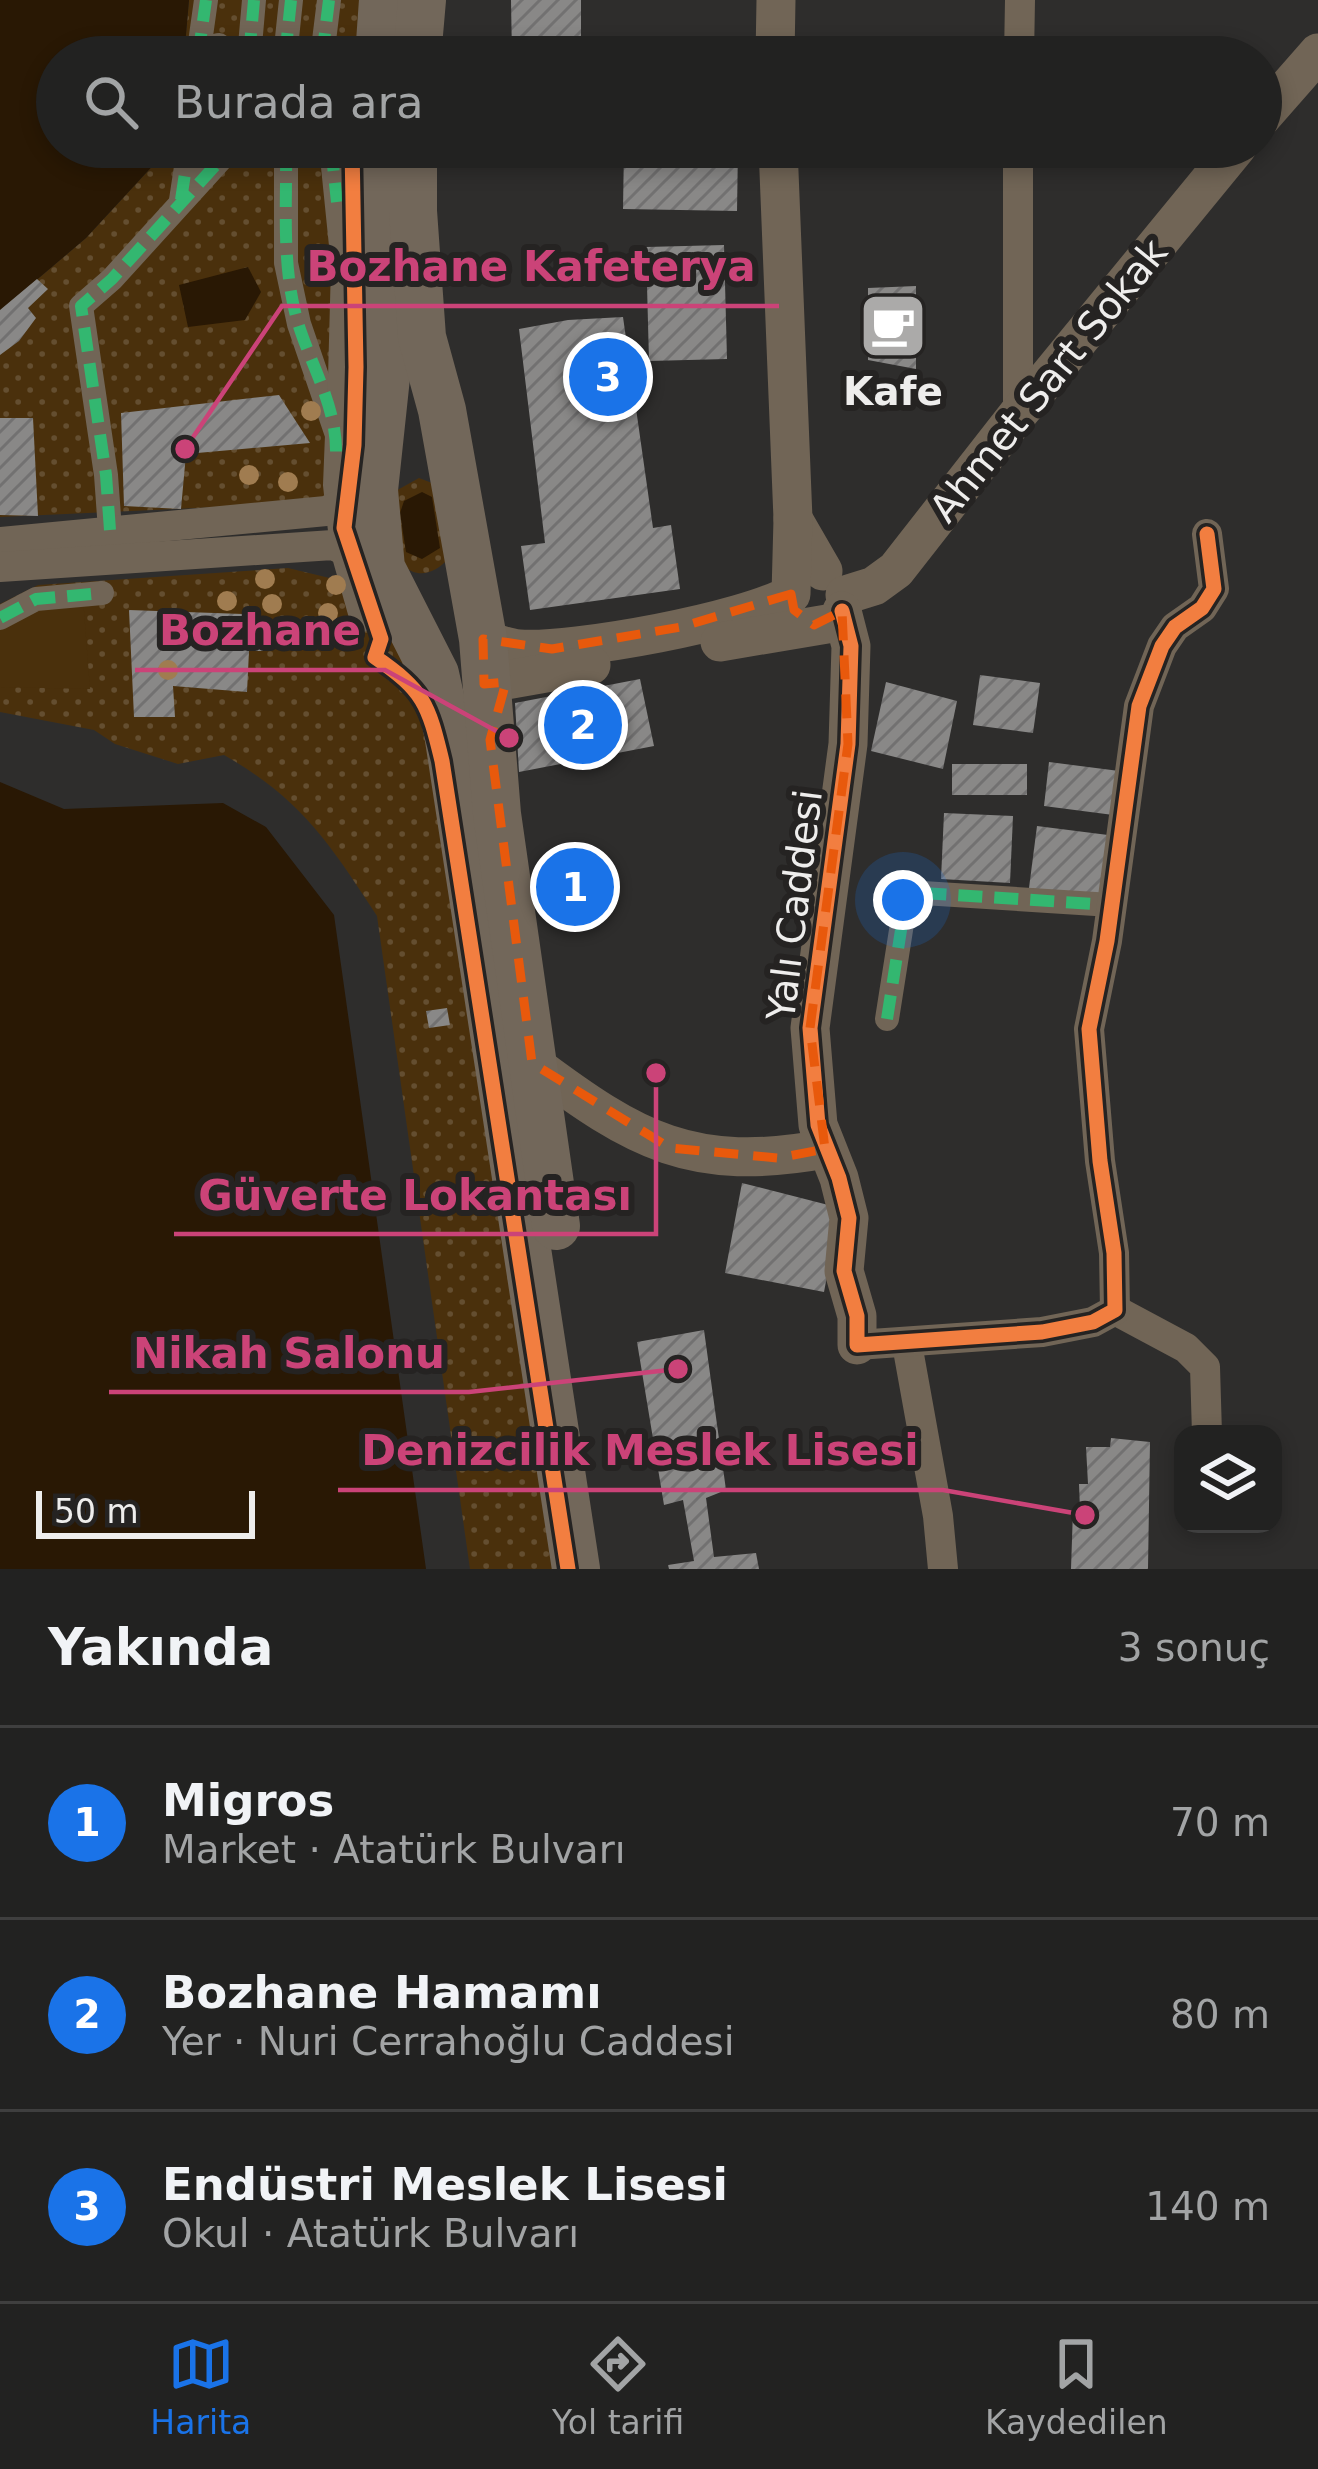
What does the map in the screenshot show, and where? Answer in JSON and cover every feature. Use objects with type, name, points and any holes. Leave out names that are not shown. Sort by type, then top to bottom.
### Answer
[{"type":"main road","points":[[380,36],[383,0]]},
{"type":"main road","points":[[419,36],[422,0]]},
{"type":"main road","points":[[379,168],[387,368],[346,503],[352,554],[435,674],[448,733],[576,1569]]},
{"type":"main road","points":[[413,168],[422,337],[442,410],[468,552],[532,1063],[606,1569]]},
{"type":"main road","points":[[346,503],[410,462],[435,462],[456,483]]},
{"type":"main road","points":[[352,554],[410,587],[446,587],[468,552]]},
{"type":"street","points":[[206,0],[212,36]]},
{"type":"street","points":[[251,36],[254,0]]},
{"type":"street","points":[[287,36],[291,0]]},
{"type":"street","points":[[325,36],[329,0]]},
{"type":"street","points":[[775,36],[776,0]]},
{"type":"street","points":[[1019,36],[1020,0]]},
{"type":"street","points":[[1282,94],[1318,53]]},
{"type":"street","points":[[181,200],[186,168]]},
{"type":"street","points":[[110,530],[81,306],[112,279],[212,168]]},
{"type":"street","points":[[286,168],[286,263],[298,324],[337,436]]},
{"type":"street","points":[[0,542],[346,503],[335,485],[343,265],[333,168]]},
{"type":"street","name":"Yalı Caddesi","points":[[779,168],[793,518],[851,646],[848,743],[810,1028],[818,1124],[849,1218],[844,1271],[857,1316],[857,1345]]},
{"type":"street","points":[[1018,168],[1018,414]]},
{"type":"street","name":"Ahmet Sart Sokak","points":[[826,599],[874,586],[896,570],[1220,168]]},
{"type":"street","points":[[1207,535],[1214,589],[1202,608],[1174,627],[1139,706],[1089,1029],[1116,1295],[1205,1367],[1207,1425]]},
{"type":"street","points":[[0,567],[352,554],[362,620]]},
{"type":"street","points":[[0,618],[36,599],[102,593]]},
{"type":"street","points":[[483,662],[515,649],[552,649],[681,627],[772,605],[826,599]]},
{"type":"street","points":[[490,740],[497,713],[509,694],[534,677],[826,599]]},
{"type":"street","points":[[483,662],[534,677]]},
{"type":"street","points":[[887,1018],[907,892],[1111,905]]},
{"type":"street","points":[[532,1063],[627,1130],[670,1148],[778,1158],[825,1149]]},
{"type":"street","points":[[857,1345],[1042,1332],[1093,1322],[1116,1295]]},
{"type":"street","points":[[907,1344],[943,1569]]},
{"type":"highlighted area","points":[[791,594],[794,610],[814,625],[842,611],[848,744],[810,1028],[825,1149],[778,1158],[670,1148],[532,1063],[490,740],[506,682],[484,684],[483,639],[552,649],[681,627]]},
{"type":"shaded area","points":[[0,0],[189,0],[186,36],[36,36],[36,168],[151,168],[86,238],[0,311]]},
{"type":"shaded area","points":[[189,0],[387,0],[384,36],[186,36]]},
{"type":"shaded area","points":[[151,168],[381,168],[359,473],[335,494],[306,503],[0,517],[0,311],[86,238]]},
{"type":"shaded area","points":[[248,267],[261,292],[245,320],[188,327],[179,285]]},
{"type":"shaded area","points":[[419,478],[432,483],[448,559],[420,573],[402,565],[392,493]]},
{"type":"shaded area","points":[[422,492],[432,497],[440,548],[422,559],[406,552],[400,513],[404,501]]},
{"type":"shaded area","points":[[288,568],[342,581],[385,616],[422,678],[572,1569],[470,1569],[377,916],[360,890],[294,806],[224,755],[178,764],[115,744],[94,730],[0,712],[0,604],[38,585]]},
{"type":"shaded area","points":[[82,585],[90,689],[0,687],[0,610]]},
{"type":"shaded area","points":[[0,782],[64,809],[223,803],[266,827],[334,915],[426,1569],[0,1569]]},
{"type":"building","points":[[511,0],[581,0],[581,36],[512,36]]},
{"type":"building","points":[[624,168],[738,168],[737,211],[623,209]]},
{"type":"building","points":[[724,245],[727,359],[649,361],[646,247]]},
{"type":"building","points":[[37,279],[48,289],[28,308],[36,318],[19,341],[0,355],[0,310]]},
{"type":"building","points":[[916,286],[916,369],[868,360],[868,288]]},
{"type":"building","points":[[623,317],[653,528],[671,525],[680,589],[530,610],[521,546],[545,543],[519,329]]},
{"type":"building","points":[[279,395],[310,443],[186,454],[181,509],[124,506],[121,413]]},
{"type":"building","points":[[0,418],[33,418],[38,516],[0,515]]},
{"type":"building","points":[[129,610],[243,614],[266,620],[266,651],[249,651],[247,692],[173,686],[175,717],[134,717]]},
{"type":"building","points":[[980,675],[1040,683],[1033,733],[973,725]]},
{"type":"building","points":[[640,679],[654,746],[519,772],[515,703]]},
{"type":"building","points":[[886,682],[957,701],[943,769],[871,751]]},
{"type":"building","points":[[1049,762],[1127,772],[1121,816],[1044,806]]},
{"type":"building","points":[[952,764],[1027,764],[1027,795],[952,795]]},
{"type":"building","points":[[944,813],[1013,816],[1010,883],[941,879]]},
{"type":"building","points":[[1037,826],[1108,835],[1100,898],[1029,888]]},
{"type":"building","points":[[447,1008],[450,1025],[429,1028],[426,1011]]},
{"type":"building","points":[[742,1183],[840,1208],[824,1292],[725,1273]]},
{"type":"building","points":[[704,1330],[726,1490],[706,1498],[714,1557],[756,1553],[759,1569],[669,1569],[668,1565],[694,1561],[683,1500],[664,1505],[637,1342]]},
{"type":"building","points":[[1111,1438],[1150,1442],[1148,1569],[1071,1569],[1073,1510],[1080,1510],[1079,1484],[1088,1484],[1086,1447],[1110,1447]]},
{"type":"marked path","points":[[201,36],[206,0]]},
{"type":"marked path","points":[[251,36],[254,0]]},
{"type":"marked path","points":[[287,36],[291,0]]},
{"type":"marked path","points":[[325,36],[329,0]]},
{"type":"marked path","points":[[181,200],[186,168]]},
{"type":"marked path","points":[[110,530],[81,306],[112,279],[213,168]]},
{"type":"marked path","points":[[286,168],[289,279],[298,323],[329,405],[336,457]]},
{"type":"marked path","points":[[333,168],[337,202]]},
{"type":"marked path","points":[[0,618],[36,599],[102,593]]},
{"type":"marked path","points":[[887,1019],[907,892],[1111,905]]},
{"type":"cycle path","points":[[352,168],[356,367],[354,445],[344,528],[381,639],[375,657],[422,700],[442,761],[568,1569]]},
{"type":"cycle path","points":[[842,611],[851,646],[848,744],[810,1028],[818,1125],[849,1218],[844,1271],[857,1316],[857,1345],[1042,1332],[1093,1322],[1115,1310],[1114,1253],[1100,1161],[1089,1029],[1107,941],[1139,706],[1162,646],[1175,627],[1202,608],[1214,589],[1207,534]]},
{"type":"place","name":"Kafe","points":[[893,326]]},
{"type":"place","name":"Endüstri Meslek Lisesi","points":[[608,377]]},
{"type":"place","name":"Bozhane Kafeterya","points":[[185,449]]},
{"type":"place","name":"Bozhane Hamamı","points":[[583,725]]},
{"type":"place","name":"Bozhane","points":[[509,738]]},
{"type":"place","name":"Migros","points":[[575,887]]},
{"type":"place","name":"Güverte Lokantası","points":[[656,1073]]},
{"type":"place","name":"Nikah Salonu","points":[[678,1369]]},
{"type":"place","name":"Denizcilik Meslek Lisesi","points":[[1085,1515]]}]
